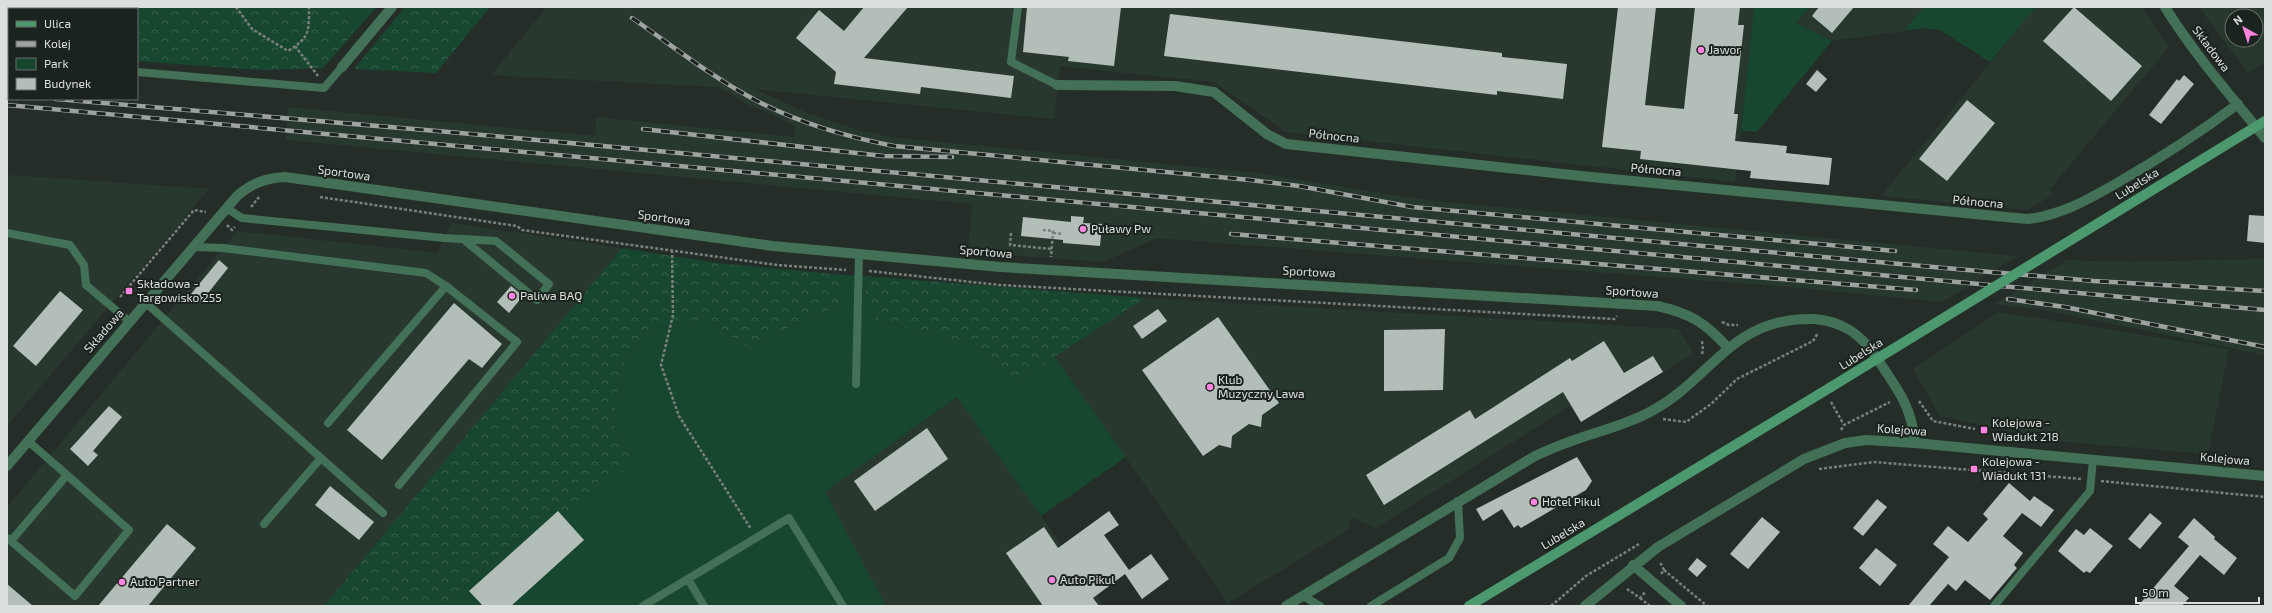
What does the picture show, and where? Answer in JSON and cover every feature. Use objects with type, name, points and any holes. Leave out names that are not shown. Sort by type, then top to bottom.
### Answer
[{"type":"main road","name":"Lubelska","points":[[1469,606],[1831,387],[2265,121]]},
{"type":"street","points":[[342,67],[392,7]]},
{"type":"street","name":"Składowa","points":[[2165,7],[2178,27],[2265,138]]},
{"type":"street","name":"Północna","points":[[1057,85],[1175,86],[1214,92],[1267,134],[1286,144],[1581,176],[2027,219],[2050,216],[2101,192],[2180,146],[2238,104]]},
{"type":"street","name":"Sportowa","points":[[237,196],[258,181],[285,177],[773,246],[1050,270],[1658,306],[1677,310],[1694,318],[1715,333],[1728,348]]},
{"type":"street","name":"Składowa","points":[[7,466],[237,196]]},
{"type":"street","points":[[1286,606],[1535,456],[1568,442],[1624,424],[1649,413],[1674,395],[1728,348],[1748,334],[1767,325],[1802,319],[1820,320],[1837,323],[1856,332],[1871,349],[1909,409],[1915,443]]},
{"type":"street","name":"Kolejowa","points":[[1585,606],[1634,565],[1683,531],[1804,459],[1845,443],[1866,440],[1915,443],[2265,476]]},
{"type":"street","points":[[1634,565],[1681,606]]},
{"type":"lane","points":[[1018,7],[1011,62],[1057,85]]},
{"type":"lane","points":[[138,72],[324,88],[330,84],[342,67]]},
{"type":"lane","points":[[226,208],[242,218],[496,241],[549,284],[537,300],[463,239]]},
{"type":"lane","points":[[7,233],[70,245],[84,265],[86,285],[130,322]]},
{"type":"lane","points":[[193,247],[223,248],[426,273],[446,286],[518,342],[399,485]]},
{"type":"lane","points":[[856,384],[859,254]]},
{"type":"lane","points":[[328,423],[446,286]]},
{"type":"lane","points":[[146,303],[383,513]]},
{"type":"lane","points":[[28,441],[67,475],[129,530],[76,596],[9,540],[67,475]]},
{"type":"lane","points":[[264,524],[321,458]]},
{"type":"lane","points":[[1994,606],[2090,491],[2093,459]]},
{"type":"lane","points":[[1371,606],[1449,558],[1460,538],[1458,502]]},
{"type":"lane","points":[[643,606],[789,518],[842,606]]},
{"type":"lane","points":[[688,579],[704,606]]},
{"type":"lane","points":[[1303,596],[1320,606]]},
{"type":"path","points":[[236,7],[252,29],[288,51],[303,41],[309,27],[309,7]]},
{"type":"path","points":[[295,46],[320,79],[330,84]]},
{"type":"path","points":[[1043,230],[1063,234]]},
{"type":"path","points":[[1011,233],[1010,245],[1052,250]]},
{"type":"path","points":[[1050,270],[1053,233]]},
{"type":"path","points":[[672,250],[673,315],[661,365],[679,416],[756,538]]},
{"type":"path","points":[[1659,422],[1663,419],[1686,422],[1711,404],[1737,379],[1813,341],[1819,331],[1820,320]]},
{"type":"path","points":[[1842,430],[1844,426],[1911,389],[1933,421],[1975,429]]},
{"type":"path","points":[[1830,402],[1844,426]]},
{"type":"path","points":[[1814,470],[1848,463],[1874,462],[2091,480],[2265,497]]},
{"type":"path","points":[[1663,558],[1661,564],[1664,570],[1708,606]]},
{"type":"path","points":[[1640,598],[1664,570]]},
{"type":"path","points":[[1620,590],[1626,588],[1650,606]]},
{"type":"shaded area","points":[[547,7],[1754,7],[1735,182],[1286,132],[1214,82],[1060,66],[1054,119],[755,89],[807,113],[862,131],[890,137],[1257,173],[1425,200],[2017,256],[1942,302],[1789,287],[1157,238],[1103,262],[968,252],[972,204],[286,140],[288,107],[595,136],[596,117],[795,137],[796,126],[743,102],[718,87],[491,75]]},
{"type":"shaded area","points":[[1810,7],[1924,7],[1904,31],[1832,41],[1796,23]]},
{"type":"shaded area","points":[[2036,7],[2142,7],[2169,47],[2050,189],[2054,194],[2027,210],[1881,196]]},
{"type":"shaded area","points":[[2199,7],[2265,7],[2265,62],[2248,73],[2229,48],[2264,48],[2264,8],[2224,8],[2224,41]]},
{"type":"shaded area","points":[[7,175],[209,189],[7,426]]},
{"type":"shaded area","points":[[451,223],[622,248],[324,606],[7,606],[7,507],[237,231],[437,253]]},
{"type":"shaded area","points":[[2265,259],[2265,355],[2049,311],[1995,304],[2067,260],[2121,262]]},
{"type":"shaded area","points":[[1145,298],[1678,329],[1694,353],[1581,422],[1570,406],[1376,528],[1351,517],[1349,529],[1228,603],[1055,357]]},
{"type":"shaded area","points":[[1999,312],[2229,349],[2208,454],[2056,441],[1940,416],[1913,369]]},
{"type":"shaded area","points":[[958,397],[1104,606],[886,606],[824,492]]},
{"type":"green space","points":[[7,7],[342,7],[354,33],[323,68],[260,70],[138,61],[138,8],[8,8],[7,50]]},
{"type":"green space","points":[[342,7],[377,7],[354,33]]},
{"type":"green space","points":[[405,7],[490,7],[436,73],[354,69]]},
{"type":"green space","points":[[1754,7],[1810,7],[1796,23],[1832,41],[1757,132],[1741,131]]},
{"type":"green space","points":[[1924,7],[2036,7],[1990,62],[1940,30],[1923,28],[1904,31]]},
{"type":"green space","points":[[622,248],[717,263],[843,275],[839,306],[746,346],[706,318],[647,330],[621,368],[613,423],[633,463],[577,513],[553,509],[442,606],[324,606]]},
{"type":"green space","points":[[843,275],[864,276],[865,299],[877,320],[974,345],[1018,381],[1055,357],[1126,457],[1041,516],[957,397],[825,492],[886,606],[442,606],[553,509],[633,463],[613,423],[621,368],[647,330],[706,318],[746,346],[839,306]]},
{"type":"green space","points":[[864,276],[1145,298],[1018,381],[974,345],[877,320],[865,299]]},
{"type":"building","points":[[864,7],[908,7],[864,58],[1014,76],[1011,98],[921,87],[920,94],[834,84],[836,72],[796,38],[819,10],[844,31]]},
{"type":"building","points":[[1027,7],[1121,7],[1114,66],[1068,61],[1069,57],[1023,52]]},
{"type":"building","points":[[1618,7],[1656,7],[1645,105],[1684,109],[1695,7],[1740,7],[1738,25],[1744,25],[1734,114],[1738,114],[1735,141],[1787,146],[1786,153],[1832,158],[1829,185],[1750,178],[1751,171],[1640,159],[1641,151],[1602,147]]},
{"type":"building","points":[[1819,7],[1854,7],[1832,33],[1812,16]]},
{"type":"building","points":[[2074,7],[2142,66],[2111,101],[2043,41]]},
{"type":"building","points":[[1170,14],[1502,53],[1502,57],[1567,64],[1563,99],[1497,91],[1497,95],[1164,56]]},
{"type":"building","points":[[1817,70],[1827,79],[1816,92],[1806,84]]},
{"type":"building","points":[[2184,75],[2194,84],[2161,124],[2149,115],[2177,79],[2179,81]]},
{"type":"building","points":[[1967,100],[1995,123],[1947,181],[1919,159]]},
{"type":"building","points":[[2249,215],[2265,216],[2265,243],[2247,241]]},
{"type":"building","points":[[1071,216],[1084,217],[1083,223],[1102,224],[1100,246],[1063,243],[1063,240],[1021,236],[1023,217],[1071,222]]},
{"type":"building","points":[[219,260],[228,268],[201,302],[191,294]]},
{"type":"building","points":[[511,286],[523,296],[509,313],[497,302]]},
{"type":"building","points":[[60,291],[83,310],[36,366],[13,346]]},
{"type":"building","points":[[454,303],[502,344],[482,368],[469,359],[382,460],[347,430]]},
{"type":"building","points":[[1158,309],[1167,321],[1142,339],[1133,326]]},
{"type":"building","name":"Klub Muzyczny Lawa","points":[[1218,317],[1279,403],[1262,415],[1261,427],[1249,424],[1232,436],[1231,448],[1219,445],[1203,456],[1142,370]]},
{"type":"building","points":[[1445,329],[1443,390],[1384,391],[1384,330]]},
{"type":"building","points":[[1604,341],[1624,373],[1653,356],[1663,372],[1581,422],[1563,392],[1384,505],[1366,475],[1470,410],[1475,419],[1570,358],[1572,361]]},
{"type":"building","points":[[109,406],[122,417],[93,451],[98,455],[88,466],[70,449]]},
{"type":"building","points":[[927,428],[948,459],[875,511],[854,481]]},
{"type":"building","points":[[1577,457],[1592,481],[1586,490],[1521,528],[1518,525],[1514,528],[1502,509],[1483,521],[1476,509]]},
{"type":"building","points":[[2009,483],[2030,501],[2034,496],[2054,510],[2041,527],[2022,513],[2003,536],[2023,553],[2014,565],[2017,568],[1990,600],[1965,580],[1956,591],[1948,584],[1929,606],[1908,606],[1949,557],[1933,544],[1948,526],[1968,542],[1988,519],[1983,514]]},
{"type":"building","points":[[330,486],[374,522],[359,540],[315,505]]},
{"type":"building","points":[[1877,499],[1887,507],[1863,536],[1853,528]]},
{"type":"building","points":[[558,511],[584,540],[511,606],[483,606],[469,591]]},
{"type":"building","points":[[1109,511],[1119,525],[1104,535],[1129,570],[1151,554],[1169,579],[1142,599],[1125,574],[1093,598],[1099,606],[1043,606],[1006,553],[1044,527],[1058,548]]},
{"type":"building","points":[[2150,513],[2162,523],[2140,549],[2128,539]]},
{"type":"building","points":[[1762,517],[1780,532],[1748,569],[1730,554]]},
{"type":"building","points":[[2194,518],[2215,537],[2214,539],[2237,558],[2224,575],[2200,555],[2174,586],[2189,598],[2182,606],[2138,606],[2189,546],[2178,537]]},
{"type":"building","points":[[167,524],[196,548],[148,606],[98,606]]},
{"type":"building","points":[[2090,528],[2113,546],[2090,573],[2086,571],[2084,573],[2058,551],[2076,529],[2084,535]]},
{"type":"building","points":[[1876,548],[1897,565],[1880,586],[1859,568]]},
{"type":"building","points":[[1697,558],[1707,566],[1697,577],[1688,569]]},
{"type":"building","points":[[7,584],[33,606],[7,606]]},
{"type":"railway","points":[[632,18],[710,73],[742,93],[775,110],[825,129],[894,146],[1250,180],[1299,186],[1412,207],[1895,251]]},
{"type":"railway","points":[[68,100],[449,132],[2094,281],[2265,291]]},
{"type":"railway","points":[[7,105],[2265,310]]},
{"type":"railway","points":[[643,129],[883,156],[952,157]]},
{"type":"railway","points":[[1231,234],[1916,290]]},
{"type":"railway","points":[[2008,299],[2065,307],[2265,347]]},
{"type":"place","name":"Jawor","points":[[1701,50]]},
{"type":"place","name":"Puławy Pw","points":[[1083,229]]},
{"type":"place","name":"Składowa - Targowisko 255","points":[[129,291]]},
{"type":"place","name":"Paliwa BAQ","points":[[512,296]]},
{"type":"place","name":"Klub Muzyczny Lawa","points":[[1210,387]]},
{"type":"place","name":"Kolejowa - Wiadukt 218","points":[[1984,430]]},
{"type":"place","name":"Kolejowa - Wiadukt 131","points":[[1974,469]]},
{"type":"place","name":"Hotel Pikul","points":[[1534,502]]},
{"type":"place","name":"Auto Pikul","points":[[1052,580]]},
{"type":"place","name":"Auto Partner","points":[[122,582]]}]
